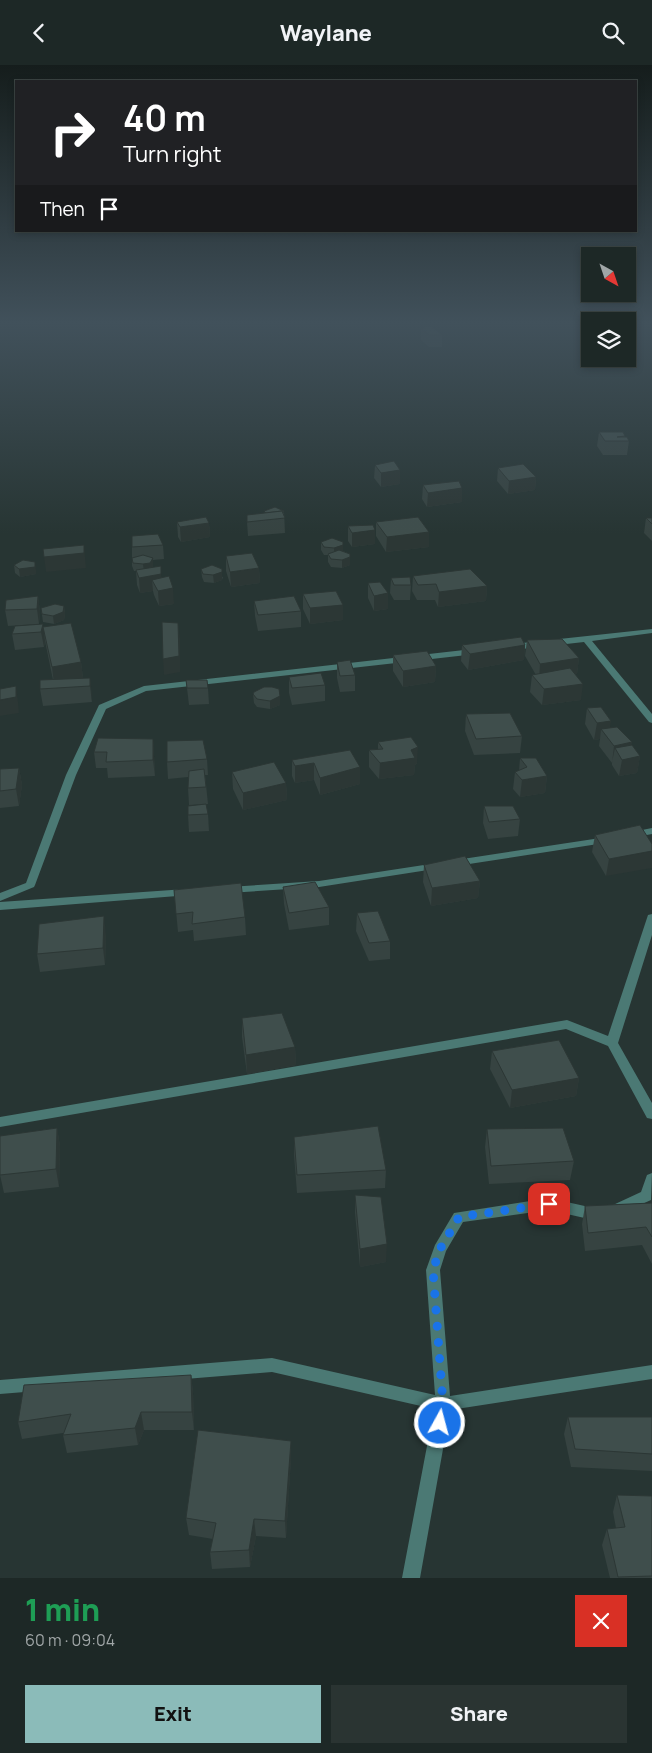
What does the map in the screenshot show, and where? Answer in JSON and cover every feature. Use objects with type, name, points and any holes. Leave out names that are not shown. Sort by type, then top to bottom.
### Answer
[{"type":"street","points":[[508,648],[652,631]]},
{"type":"street","points":[[586,639],[652,720]]},
{"type":"street","points":[[0,897],[30,885],[71,775],[102,707],[144,689],[478,651]]},
{"type":"street","points":[[213,891],[319,884],[619,838],[652,831]]},
{"type":"street","points":[[0,906],[194,893]]},
{"type":"street","points":[[612,1043],[652,918]]},
{"type":"street","points":[[0,1122],[567,1024],[612,1043],[652,1114]]},
{"type":"street","points":[[411,1578],[443,1404],[433,1270],[440,1249],[459,1217],[549,1204],[601,1216],[646,1197],[652,1179]]},
{"type":"street","points":[[0,1387],[272,1365],[443,1404],[652,1372]]},
{"type":"building","points":[[599,432],[623,432],[625,436],[617,437],[627,437],[629,441],[605,441]]},
{"type":"building","points":[[394,461],[400,470],[381,473],[375,465]]},
{"type":"building","points":[[523,464],[536,477],[509,481],[498,468]]},
{"type":"building","points":[[459,481],[462,488],[428,493],[423,485]]},
{"type":"building","points":[[275,507],[284,511],[283,513],[282,511],[266,513],[264,511]]},
{"type":"building","points":[[282,511],[285,518],[247,522],[247,515]]},
{"type":"building","points":[[206,517],[209,523],[180,527],[177,522]]},
{"type":"building","points":[[418,517],[429,532],[387,537],[376,522]]},
{"type":"building","points":[[646,518],[652,518],[652,524]]},
{"type":"building","points":[[373,525],[375,530],[352,533],[348,526]]},
{"type":"building","points":[[158,534],[163,545],[132,547],[132,536]]},
{"type":"building","points":[[332,538],[343,542],[343,545],[334,548],[324,547],[321,542]]},
{"type":"building","points":[[84,545],[84,553],[44,557],[43,549]]},
{"type":"building","points":[[339,550],[350,554],[350,557],[342,560],[331,559],[328,554]]},
{"type":"building","points":[[252,553],[259,568],[230,572],[226,556]]},
{"type":"building","points":[[143,555],[153,558],[150,563],[133,563],[132,558]]},
{"type":"building","points":[[23,560],[35,562],[35,567],[19,569],[14,565]]},
{"type":"building","points":[[212,565],[222,569],[222,572],[213,575],[203,574],[201,569]]},
{"type":"building","points":[[161,566],[161,574],[139,578],[136,570]]},
{"type":"building","points":[[470,569],[487,586],[439,592],[436,584],[418,585],[413,576]]},
{"type":"building","points":[[169,576],[173,588],[158,591],[152,580]]},
{"type":"building","points":[[410,577],[411,585],[394,585],[391,578]]},
{"type":"building","points":[[380,582],[388,593],[374,596],[368,583]]},
{"type":"building","points":[[336,591],[343,605],[310,608],[303,594]]},
{"type":"building","points":[[38,596],[37,609],[5,610],[6,600]]},
{"type":"building","points":[[294,596],[301,611],[258,615],[254,601]]},
{"type":"building","points":[[55,604],[64,606],[63,612],[53,616],[42,614],[41,608]]},
{"type":"building","points":[[162,622],[178,623],[179,656],[163,659]]},
{"type":"building","points":[[71,623],[81,662],[52,667],[43,627]]},
{"type":"building","points":[[43,624],[41,632],[12,634],[15,626]]},
{"type":"building","points":[[521,637],[525,645],[470,654],[462,645]]},
{"type":"building","points":[[562,639],[579,658],[540,664],[527,640]]},
{"type":"building","points":[[427,651],[436,666],[403,671],[393,655]]},
{"type":"building","points":[[350,660],[355,675],[340,676],[337,662]]},
{"type":"building","points":[[570,668],[583,684],[544,689],[532,675]]},
{"type":"building","points":[[321,673],[325,685],[292,688],[289,677]]},
{"type":"building","points":[[90,678],[90,686],[40,689],[40,680]]},
{"type":"building","points":[[186,680],[207,680],[208,688],[187,688]]},
{"type":"building","points":[[16,686],[16,697],[0,700],[0,689]]},
{"type":"building","points":[[264,687],[279,689],[280,696],[270,701],[257,699],[253,694],[254,692]]},
{"type":"building","points":[[601,707],[611,721],[597,723],[587,708]]},
{"type":"building","points":[[510,713],[522,736],[476,739],[466,714]]},
{"type":"building","points":[[617,727],[632,742],[614,746],[601,729]]},
{"type":"building","points":[[411,737],[418,747],[411,750],[415,758],[380,763],[369,750],[383,749],[378,742]]},
{"type":"building","points":[[98,738],[153,739],[153,760],[106,762],[107,752],[94,752]]},
{"type":"building","points":[[203,740],[207,759],[167,762],[167,741]]},
{"type":"building","points":[[632,745],[640,756],[622,760],[615,748]]},
{"type":"building","points":[[350,750],[360,767],[320,778],[314,763],[295,766],[292,760]]},
{"type":"building","points":[[520,758],[536,758],[547,776],[522,780],[515,772],[527,767]]},
{"type":"building","points":[[274,762],[286,783],[243,793],[232,772]]},
{"type":"building","points":[[19,768],[16,789],[0,791],[0,769]]},
{"type":"building","points":[[204,769],[206,787],[188,788],[189,771]]},
{"type":"building","points":[[206,804],[208,814],[188,815],[188,806]]},
{"type":"building","points":[[484,806],[513,806],[520,819],[489,822]]},
{"type":"building","points":[[640,825],[652,844],[652,851],[609,859],[595,835]]},
{"type":"building","points":[[465,856],[480,881],[432,888],[424,865]]},
{"type":"building","points":[[315,882],[329,907],[289,913],[283,887]]},
{"type":"building","points":[[241,883],[245,917],[192,924],[193,912],[176,914],[174,890]]},
{"type":"building","points":[[378,911],[390,941],[369,943],[357,913]]},
{"type":"building","points":[[104,916],[103,948],[37,954],[39,924]]},
{"type":"building","points":[[282,1013],[295,1047],[246,1055],[242,1018]]},
{"type":"building","points":[[559,1040],[579,1078],[512,1090],[492,1051]]},
{"type":"building","points":[[378,1126],[386,1170],[297,1175],[294,1137]]},
{"type":"building","points":[[57,1128],[56,1169],[0,1175],[0,1136]]},
{"type":"building","points":[[563,1128],[574,1161],[491,1166],[487,1129]]},
{"type":"building","points":[[355,1195],[381,1197],[387,1244],[360,1249]]},
{"type":"building","points":[[652,1203],[652,1237],[646,1227],[588,1233],[585,1206]]},
{"type":"building","points":[[191,1375],[192,1412],[141,1412],[135,1428],[63,1435],[71,1414],[18,1422],[24,1385]]},
{"type":"building","points":[[568,1417],[652,1417],[652,1454],[575,1449]]},
{"type":"building","points":[[198,1430],[291,1441],[285,1521],[254,1519],[249,1550],[210,1552],[216,1523],[186,1518]]},
{"type":"building","points":[[617,1495],[652,1496],[652,1576],[618,1577],[607,1529],[625,1527]]},
{"type":"route","points":[[440,1423],[443,1404],[433,1270],[440,1249],[459,1217],[549,1204]]}]
